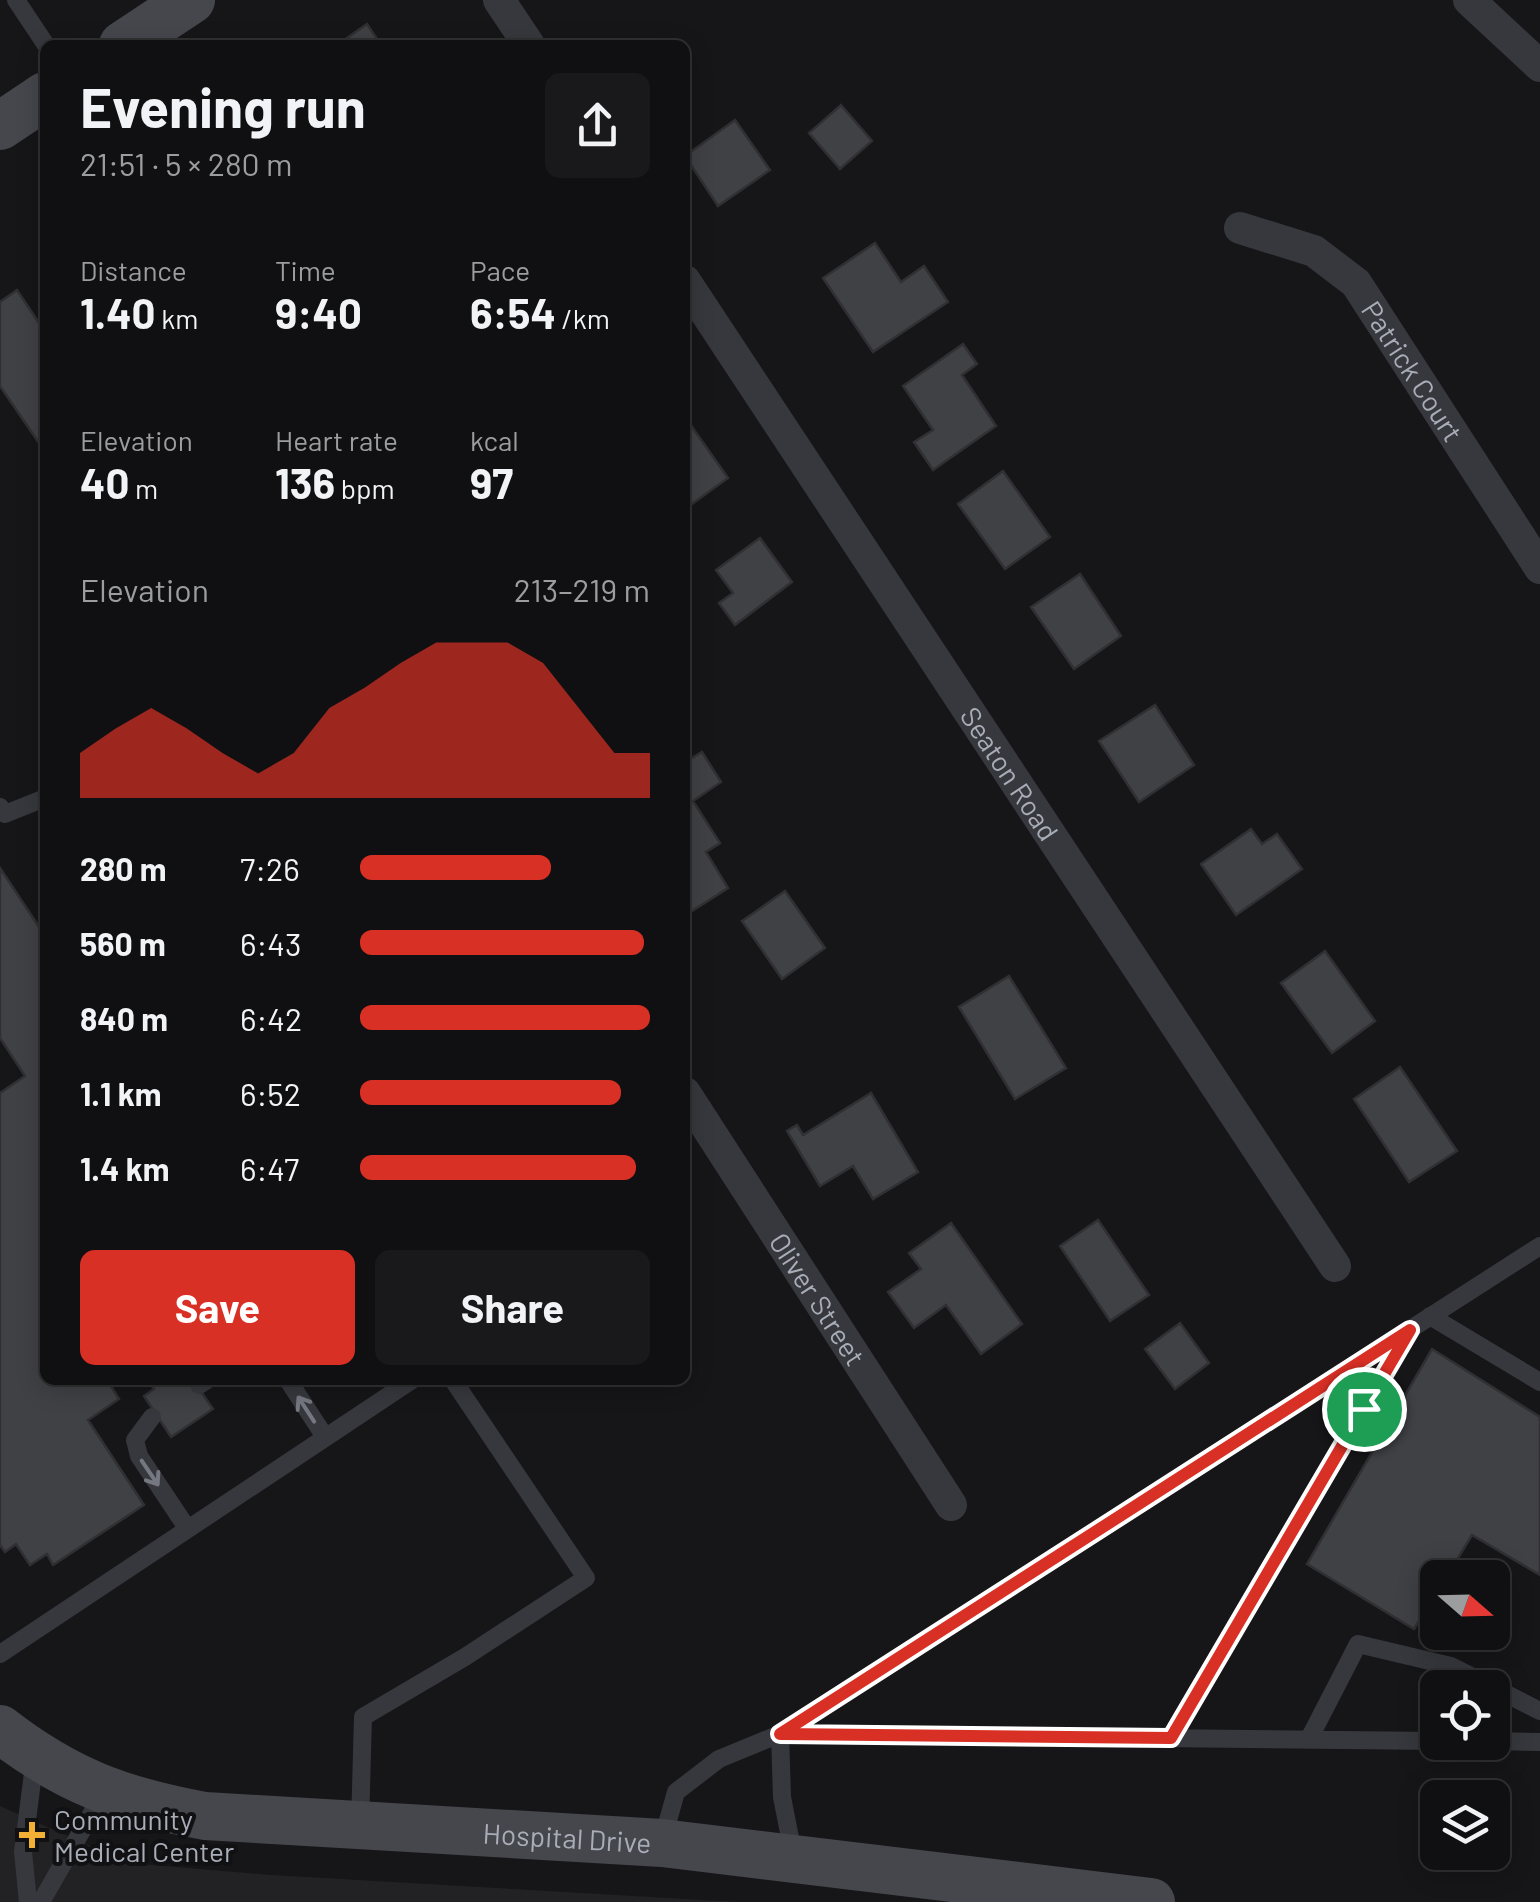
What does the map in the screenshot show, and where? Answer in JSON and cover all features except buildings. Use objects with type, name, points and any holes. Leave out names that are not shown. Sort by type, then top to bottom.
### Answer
[{"type":"street","points":[[131,40],[191,0]]},
{"type":"street","points":[[499,0],[526,40]]},
{"type":"street","points":[[1469,0],[1540,66]]},
{"type":"street","points":[[0,126],[40,101]]},
{"type":"street","name":"Patrick Court","points":[[1240,228],[1314,252],[1356,283],[1540,568]]},
{"type":"street","name":"Seaton Road","points":[[690,289],[1335,1266]]},
{"type":"street","name":"Oliver Street","points":[[690,1100],[951,1505]]},
{"type":"street","name":"Hospital Drive","points":[[18,1743],[104,1792],[204,1816],[662,1843],[1152,1902]]},
{"type":"lane","points":[[16,0],[43,40]]},
{"type":"lane","points":[[0,807],[5,814],[40,800]]},
{"type":"lane","points":[[662,1843],[676,1792],[719,1760],[780,1734],[1540,1246]]},
{"type":"lane","points":[[1430,1316],[1540,1382]]},
{"type":"lane","points":[[1171,1738],[1410,1330]]},
{"type":"lane","points":[[291,1385],[325,1437]]},
{"type":"lane","points":[[0,1654],[404,1385]]},
{"type":"lane","points":[[360,1825],[363,1718],[586,1578],[456,1385]]},
{"type":"lane","points":[[152,1416],[134,1440],[139,1456],[187,1528]]},
{"type":"lane","points":[[1309,1739],[1358,1644],[1451,1666],[1540,1711]]},
{"type":"lane","points":[[780,1734],[1420,1740]]},
{"type":"lane","points":[[780,1734],[782,1797],[794,1859]]},
{"type":"lane","points":[[1510,1741],[1540,1742]]},
{"type":"lane","points":[[18,1743],[28,1902]]},
{"type":"lane","points":[[41,1902],[104,1792]]},
{"type":"shaded area","name":"Community Medical Center","points":[[0,1806],[129,1863],[738,1902],[0,1902]]},
{"type":"place","name":"Community Medical Center","points":[[32,1835]]},
{"type":"route","points":[[1410,1330],[1364,1409],[1171,1738],[780,1734],[1410,1330]]}]
